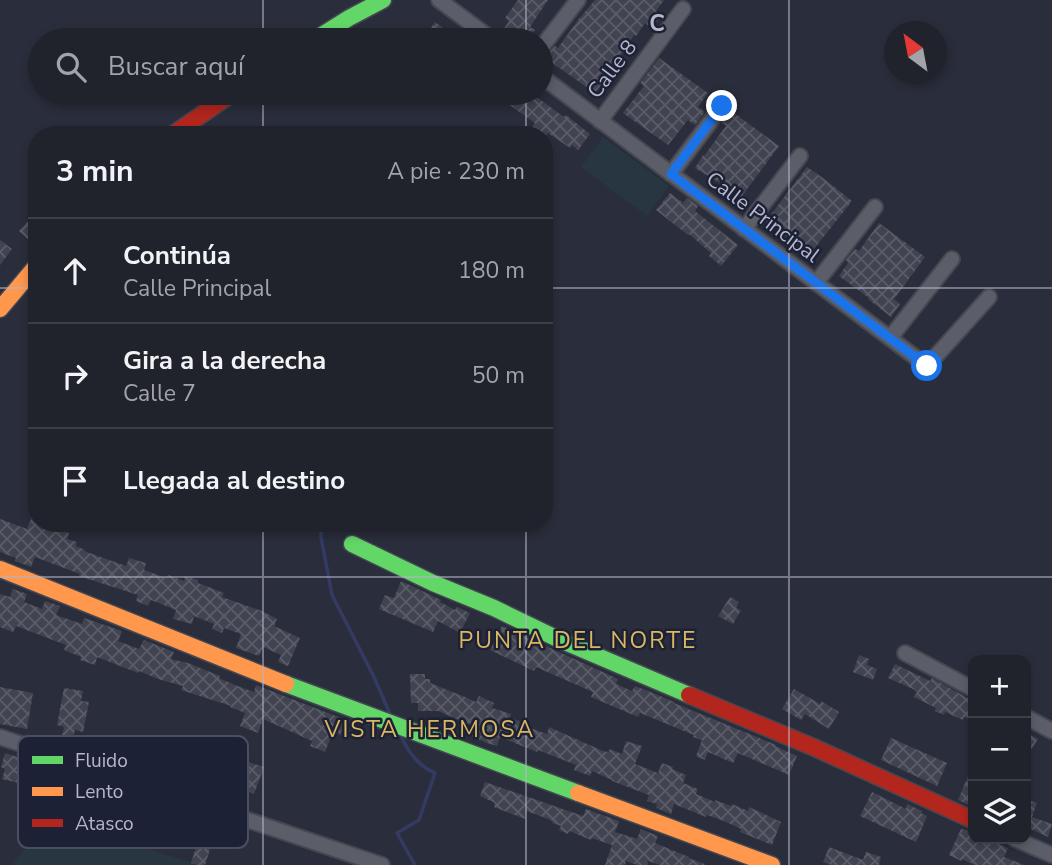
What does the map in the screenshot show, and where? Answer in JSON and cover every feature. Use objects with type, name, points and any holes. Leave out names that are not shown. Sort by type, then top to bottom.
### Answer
[{"type":"street","points":[[333,28],[383,0]]},
{"type":"street","points":[[439,0],[477,28]]},
{"type":"street","points":[[553,32],[578,0]]},
{"type":"street","name":"Calle 8","points":[[600,121],[683,9]]},
{"type":"street","name":"Calle Principal","points":[[553,85],[927,366],[989,297]]},
{"type":"street","points":[[185,126],[216,105]]},
{"type":"street","points":[[671,174],[722,106]]},
{"type":"street","points":[[744,229],[800,156]]},
{"type":"street","points":[[816,283],[875,207]]},
{"type":"street","points":[[890,338],[952,259]]},
{"type":"street","points":[[1,305],[28,275]]},
{"type":"street","points":[[352,544],[560,640],[814,747],[968,818]]},
{"type":"street","points":[[0,569],[324,699],[772,865]]},
{"type":"street","points":[[905,653],[968,686]]},
{"type":"street","points":[[1028,718],[1052,731]]},
{"type":"street","points":[[0,737],[18,743]]},
{"type":"street","points":[[248,820],[382,865]]},
{"type":"street","points":[[1027,844],[1052,855]]},
{"type":"shaded area","points":[[603,137],[669,186],[647,216],[581,167]]},
{"type":"shaded area","points":[[26,848],[145,848],[200,865],[11,865]]},
{"type":"building","points":[[518,0],[548,0],[532,28],[504,28],[509,21],[505,18]]},
{"type":"building","points":[[595,0],[664,0],[656,11],[662,15],[652,28],[645,23],[636,36],[634,35],[614,66],[619,69],[611,81],[606,78],[595,93],[553,63],[553,48],[558,48]]},
{"type":"building","points":[[435,22],[443,28],[431,28]]},
{"type":"building","points":[[659,58],[708,93],[698,107],[705,112],[695,125],[688,120],[668,145],[623,113],[644,86],[640,83]]},
{"type":"building","points":[[510,105],[548,105],[564,117],[566,115],[590,134],[578,150],[553,136],[553,126],[534,126],[535,123]]},
{"type":"building","points":[[730,110],[779,146],[739,200],[723,189],[725,186],[695,168],[726,126],[721,123]]},
{"type":"building","points":[[807,167],[852,201],[810,254],[766,221]]},
{"type":"building","points":[[670,193],[683,203],[687,198],[698,206],[695,211],[738,245],[721,266],[709,256],[711,253],[689,234],[656,210]]},
{"type":"building","points":[[28,222],[28,239],[19,231]]},
{"type":"building","points":[[879,223],[925,257],[894,299],[900,304],[891,317],[839,276],[848,263],[846,260],[855,249],[859,251]]},
{"type":"building","points":[[0,240],[12,249],[0,265]]},
{"type":"building","points":[[0,519],[27,529],[28,526],[28,532],[67,532],[69,533],[67,539],[77,542],[76,546],[84,551],[126,566],[129,558],[146,563],[144,570],[166,578],[168,575],[184,581],[185,576],[198,580],[198,583],[224,593],[222,597],[262,611],[277,619],[274,626],[300,638],[288,666],[278,662],[281,655],[263,647],[259,656],[236,648],[241,634],[224,628],[222,633],[212,629],[214,624],[194,616],[192,624],[173,619],[176,610],[151,600],[148,606],[136,601],[138,595],[79,576],[80,574],[35,557],[31,567],[0,552]]},
{"type":"building","points":[[401,581],[441,600],[440,602],[455,610],[457,607],[470,613],[460,633],[438,621],[433,632],[379,609],[385,595],[394,598]]},
{"type":"building","points":[[13,589],[27,594],[24,602],[42,609],[45,601],[60,606],[56,615],[82,624],[84,618],[122,631],[118,641],[139,649],[144,640],[174,652],[171,659],[220,676],[219,678],[235,685],[254,692],[256,685],[346,720],[340,735],[333,732],[325,752],[310,746],[312,741],[263,719],[258,733],[240,726],[245,713],[181,690],[183,686],[97,657],[95,665],[64,650],[66,645],[16,626],[13,632],[0,627],[0,594],[10,597]]},
{"type":"building","points":[[730,597],[739,602],[736,608],[741,610],[733,624],[718,616]]},
{"type":"building","points":[[502,626],[618,679],[616,684],[632,691],[635,686],[776,745],[797,756],[789,775],[738,753],[733,763],[708,752],[705,760],[696,756],[702,740],[693,737],[694,735],[640,713],[638,717],[591,697],[593,692],[536,667],[534,671],[490,650]]},
{"type":"building","points":[[859,655],[869,659],[867,665],[877,669],[873,680],[853,672]]},
{"type":"building","points":[[895,664],[930,681],[932,678],[968,698],[968,719],[964,717],[963,720],[945,712],[944,715],[935,711],[936,708],[914,697],[917,692],[913,689],[888,678]]},
{"type":"building","points":[[410,674],[425,674],[425,679],[430,679],[430,683],[476,702],[479,696],[494,703],[492,708],[511,714],[510,718],[520,721],[519,724],[547,734],[549,727],[603,751],[608,752],[610,749],[622,754],[626,741],[642,746],[635,764],[658,773],[662,763],[673,767],[672,769],[686,775],[683,783],[698,789],[696,794],[748,811],[749,807],[781,822],[772,845],[740,832],[741,829],[724,821],[674,804],[671,814],[656,808],[657,804],[647,801],[649,795],[592,771],[590,776],[574,770],[576,765],[538,750],[537,752],[500,737],[497,746],[487,743],[469,735],[473,726],[438,711],[418,711],[418,703],[411,703]]},
{"type":"building","points":[[0,687],[33,693],[27,729],[0,724]]},
{"type":"building","points":[[64,688],[83,691],[81,701],[89,702],[83,732],[75,730],[74,736],[62,736],[64,727],[57,725]]},
{"type":"building","points":[[794,689],[839,712],[829,729],[805,714],[801,720],[782,709]]},
{"type":"building","points":[[1031,735],[1038,739],[1031,750]]},
{"type":"building","points":[[891,738],[947,763],[937,786],[881,760]]},
{"type":"building","points":[[5,753],[18,757],[18,783],[2,779],[5,769],[1,767]]},
{"type":"building","points":[[248,762],[264,767],[254,794],[248,792]]},
{"type":"building","points":[[968,776],[968,805],[958,800]]},
{"type":"building","points":[[485,782],[583,816],[586,809],[619,821],[615,832],[637,839],[641,829],[658,836],[655,843],[705,864],[660,865],[648,861],[647,865],[637,865],[626,861],[625,865],[605,865],[612,845],[569,831],[568,834],[559,830],[561,826],[552,823],[553,821],[527,811],[525,819],[494,807],[495,803],[480,796]]},
{"type":"building","points":[[872,792],[906,809],[907,804],[927,816],[916,842],[860,816]]},
{"type":"building","points":[[1031,801],[1037,803],[1032,817],[1052,824],[1048,837],[1031,829]]},
{"type":"building","points":[[961,829],[968,831],[968,844],[998,844],[1008,848],[1004,857],[1024,865],[975,865],[949,855]]},
{"type":"building","points":[[829,847],[863,860],[866,852],[881,857],[879,865],[831,865],[823,862]]},
{"type":"building","points":[[196,848],[210,848],[205,865],[191,863]]},
{"type":"waterway","points":[[321,532],[332,595],[391,716]]},
{"type":"waterway","points":[[401,736],[414,758],[435,773],[419,820],[397,833],[415,865]]},
{"type":"traffic: fast","points":[[333,28],[383,0]]},
{"type":"traffic: fast","points":[[352,544],[560,640],[689,695]]},
{"type":"traffic: fast","points":[[286,684],[578,793]]},
{"type":"traffic: slow","points":[[0,309],[28,276]]},
{"type":"traffic: slow","points":[[0,569],[286,684]]},
{"type":"traffic: slow","points":[[578,793],[772,865]]},
{"type":"traffic: jam","points":[[185,126],[216,105]]},
{"type":"traffic: jam","points":[[689,695],[813,747],[968,818]]},
{"type":"district","name":"PUNTA DEL NORTE","points":[[578,640]]},
{"type":"district","name":"VISTA HERMOSA","points":[[430,729]]},
{"type":"route","points":[[722,106],[671,174],[927,366]]}]
